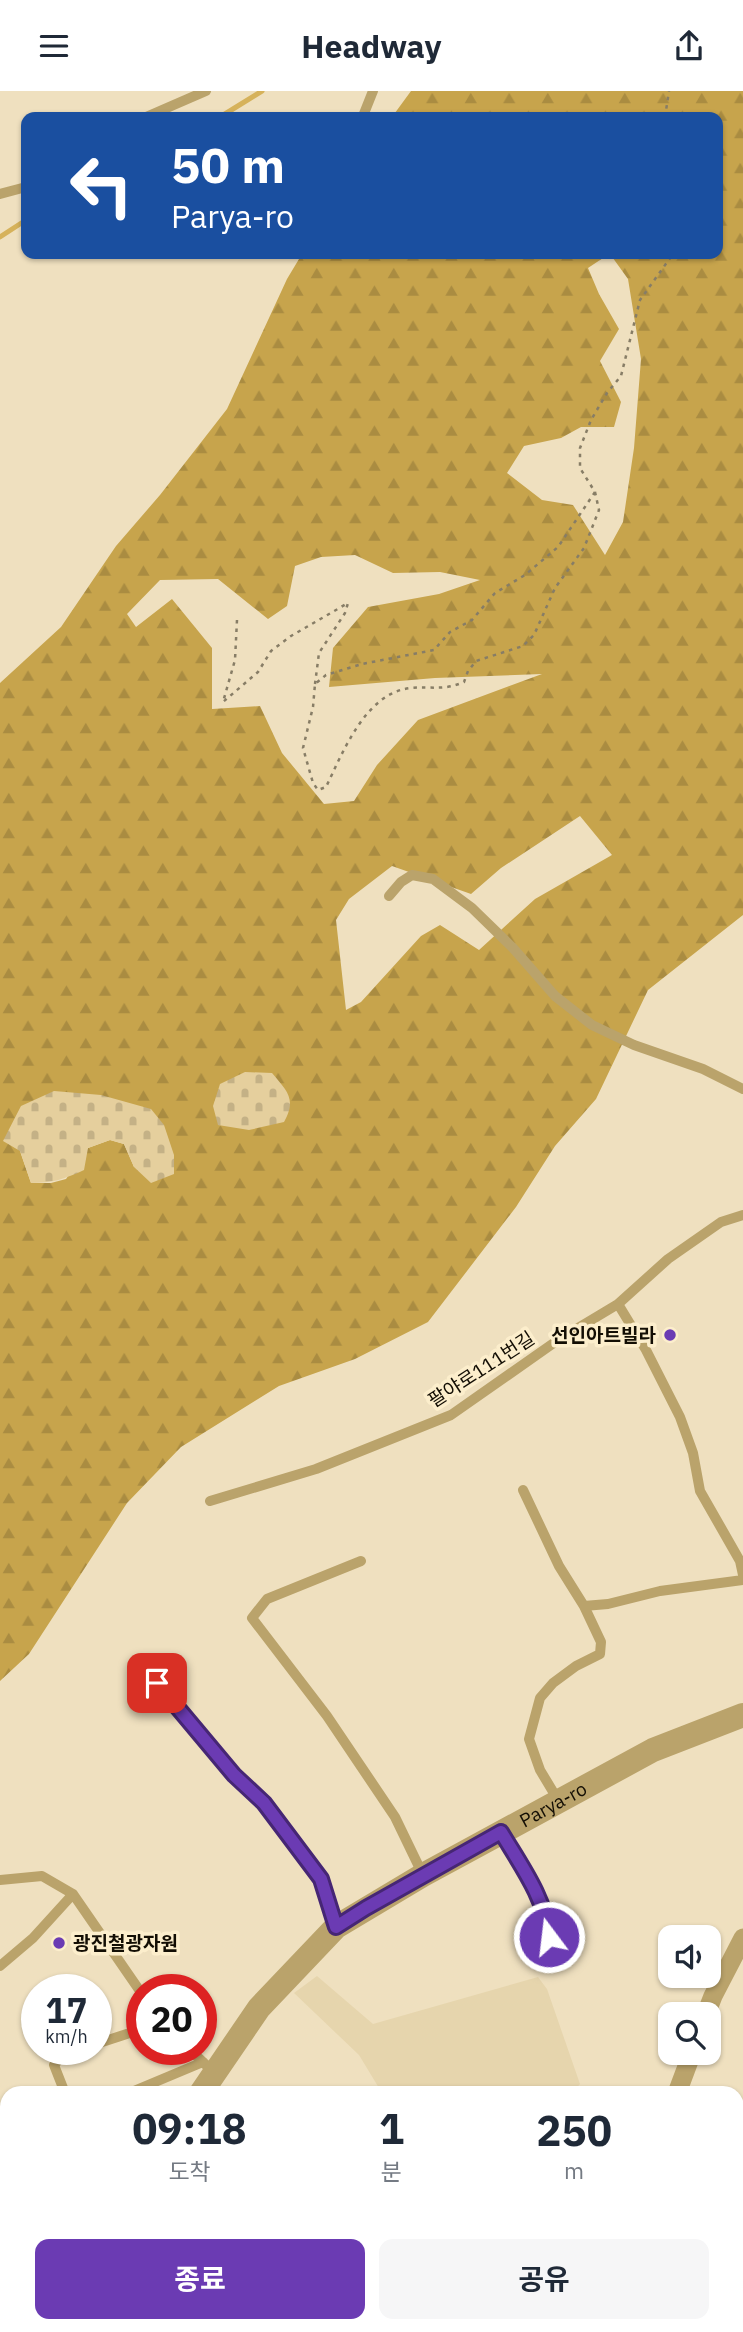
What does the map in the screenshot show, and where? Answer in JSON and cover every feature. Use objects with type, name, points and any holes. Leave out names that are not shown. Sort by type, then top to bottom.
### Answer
[{"type":"street","name":"Parya-ro","points":[[206,2076],[259,2008],[336,1927],[423,1875],[653,1750],[743,1715]]},
{"type":"street","points":[[711,2002],[743,1938]]},
{"type":"street","points":[[680,2086],[688,2065]]},
{"type":"lane","points":[[158,112],[206,91]]},
{"type":"lane","points":[[365,112],[373,91]]},
{"type":"lane","points":[[0,194],[21,188]]},
{"type":"lane","points":[[389,896],[401,882],[412,876],[433,879],[472,908],[513,948],[555,996],[592,1025],[634,1045],[703,1069],[743,1089]]},
{"type":"lane","name":"팔야로111번길","points":[[211,1501],[316,1469],[451,1415],[558,1340],[618,1304],[668,1259],[721,1222],[743,1215]]},
{"type":"lane","points":[[584,1606],[608,1604],[660,1591],[743,1578],[740,1561],[700,1491],[693,1454],[680,1417],[646,1350],[618,1304]]},
{"type":"lane","points":[[523,1490],[559,1566],[584,1606],[601,1641],[600,1654],[553,1683],[540,1698],[529,1739],[540,1770],[558,1801]]},
{"type":"lane","points":[[361,1561],[267,1599],[252,1618],[327,1716],[388,1806],[423,1875]]},
{"type":"lane","points":[[141,1662],[234,1775],[264,1803],[321,1879],[336,1927]]},
{"type":"lane","points":[[501,1832],[547,1917],[549,1937]]},
{"type":"lane","points":[[0,1880],[42,1876],[73,1893],[128,1974]]},
{"type":"lane","points":[[0,1966],[33,1938],[73,1893]]},
{"type":"lane","points":[[54,2065],[62,2086]]},
{"type":"lane","points":[[161,2086],[206,2076]]},
{"type":"path","points":[[666,112],[669,91]]},
{"type":"path","points":[[237,620],[235,660],[223,702],[258,672],[271,651],[291,636],[348,603],[345,614],[319,653],[313,707],[303,748],[317,790],[326,787],[349,739],[372,708],[387,696],[408,688],[450,688],[464,682],[476,661],[523,646],[534,635],[555,588],[584,548],[599,510],[595,492],[580,468],[580,448],[591,420],[621,376],[640,300],[669,259]]},
{"type":"path","points":[[315,684],[326,675],[350,668],[435,650],[450,632],[472,620],[495,593],[525,575],[558,547],[595,492]]},
{"type":"shaded area","points":[[317,1976],[373,2024],[538,1977],[547,1989],[580,2084],[378,2086],[359,2055],[294,1993]]},
{"type":"green space","points":[[411,91],[743,91],[743,915],[648,990],[596,1099],[555,1146],[516,1207],[428,1322],[355,1359],[279,1386],[181,1447],[127,1503],[29,1654],[0,1681],[0,683],[61,627],[116,546],[227,409],[287,279],[299,259],[602,259],[588,268],[619,329],[600,361],[621,402],[614,427],[581,427],[561,438],[524,446],[507,473],[542,500],[573,505],[605,555],[623,522],[634,448],[641,359],[628,279],[614,259],[723,259],[723,112],[396,112]],"holes":[[[355,555],[393,573],[440,572],[480,580],[439,594],[368,607],[333,648],[329,687],[435,678],[542,674],[418,720],[377,765],[354,801],[324,804],[282,753],[260,706],[212,709],[212,648],[172,599],[136,627],[127,614],[160,580],[218,579],[268,619],[287,606],[295,566],[321,557]],[[580,816],[612,855],[535,899],[479,950],[440,925],[421,936],[361,1002],[346,1010],[336,920],[349,899],[392,866],[471,894],[501,868]],[[164,1125],[134,1167],[124,1144],[110,1140],[88,1148],[66,1179],[51,1183],[31,1183],[20,1151]]]},
{"type":"green space","points":[[245,1072],[272,1073],[282,1085],[290,1101],[284,1122],[249,1130],[218,1125],[213,1106],[220,1084]]},
{"type":"green space","points":[[54,1091],[101,1095],[151,1109],[164,1125],[174,1155],[174,1174],[151,1183],[134,1167],[124,1144],[110,1140],[88,1148],[84,1170],[58,1180],[31,1183],[20,1151],[3,1141],[21,1106]]},
{"type":"waterway","points":[[228,112],[262,91]]},
{"type":"waterway","points":[[0,237],[21,223]]},
{"type":"place","name":"선인아트빌라","points":[[670,1335]]},
{"type":"place","name":"광진철광자원","points":[[59,1943]]},
{"type":"route","points":[[157,1683],[234,1775],[264,1803],[321,1879],[336,1927],[501,1832],[547,1917],[549,1937]]}]
